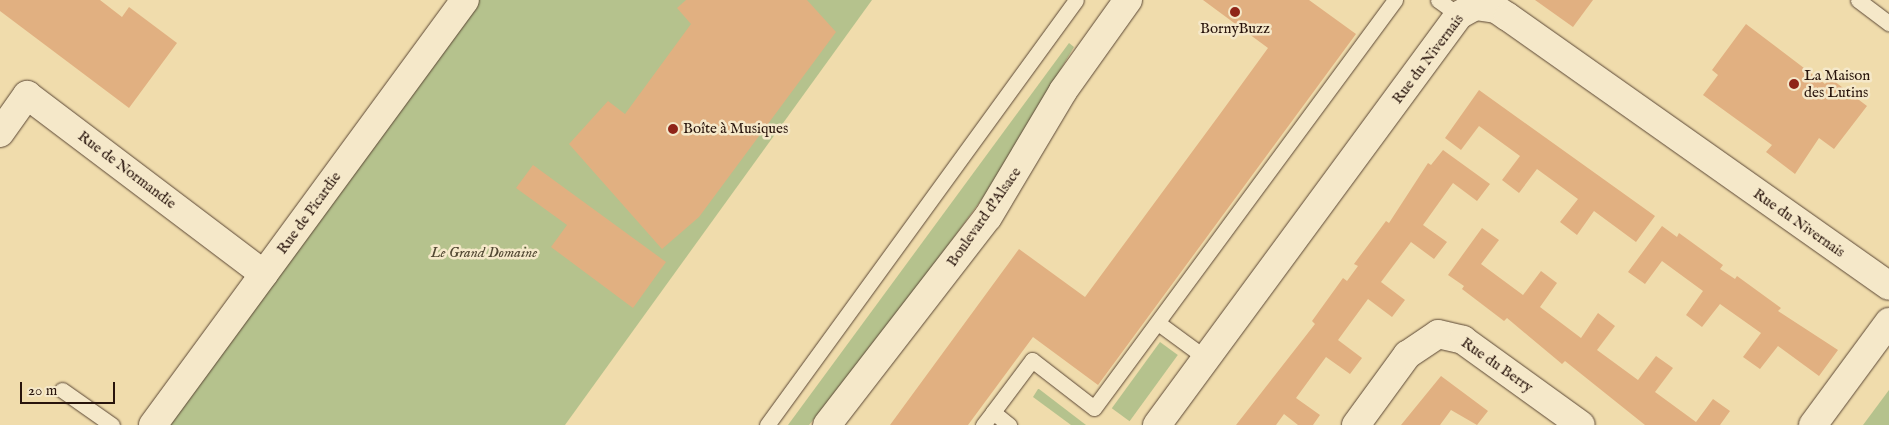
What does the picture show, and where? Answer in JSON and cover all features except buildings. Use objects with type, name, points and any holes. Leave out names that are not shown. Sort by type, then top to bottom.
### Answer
[{"type":"street","name":"Rue de Picardie","points":[[153,425],[465,0]]},
{"type":"street","name":"Boulevard d'Alsace","points":[[827,425],[988,216],[1063,91],[1128,0]]},
{"type":"street","name":"Rue du Nivernais","points":[[1157,425],[1207,359],[1448,7],[1476,6],[1496,9],[1889,286]]},
{"type":"street","name":"Rue de Normandie","points":[[0,133],[27,95],[264,274]]},
{"type":"street","points":[[1813,425],[1889,322]]},
{"type":"street","name":"Rue du Berry","points":[[1356,425],[1407,355],[1438,334],[1463,340],[1581,425]]},
{"type":"lane","points":[[767,425],[1076,0]]},
{"type":"lane","points":[[983,425],[1032,360],[1094,408],[1395,0]]},
{"type":"lane","points":[[1858,0],[1889,23]]},
{"type":"lane","points":[[1158,322],[1207,359]]},
{"type":"lane","points":[[62,390],[112,425]]},
{"type":"lane","points":[[993,412],[1009,425]]},
{"type":"green space","name":"Le Grand Domaine","points":[[465,0],[872,0],[565,425],[153,425]]},
{"type":"green space","points":[[1069,43],[1074,47],[987,192],[871,351],[809,425],[788,425]]},
{"type":"green space","points":[[1160,342],[1178,355],[1130,421],[1112,408]]},
{"type":"green space","points":[[1038,389],[1086,425],[1071,425],[1033,397]]},
{"type":"green space","points":[[1889,390],[1889,425],[1863,425]]},
{"type":"place","name":"BornyBuzz","points":[[1235,12]]},
{"type":"place","name":"La Maison des Lutins","points":[[1794,84]]},
{"type":"place","name":"Boîte à Musiques","points":[[673,129]]}]
